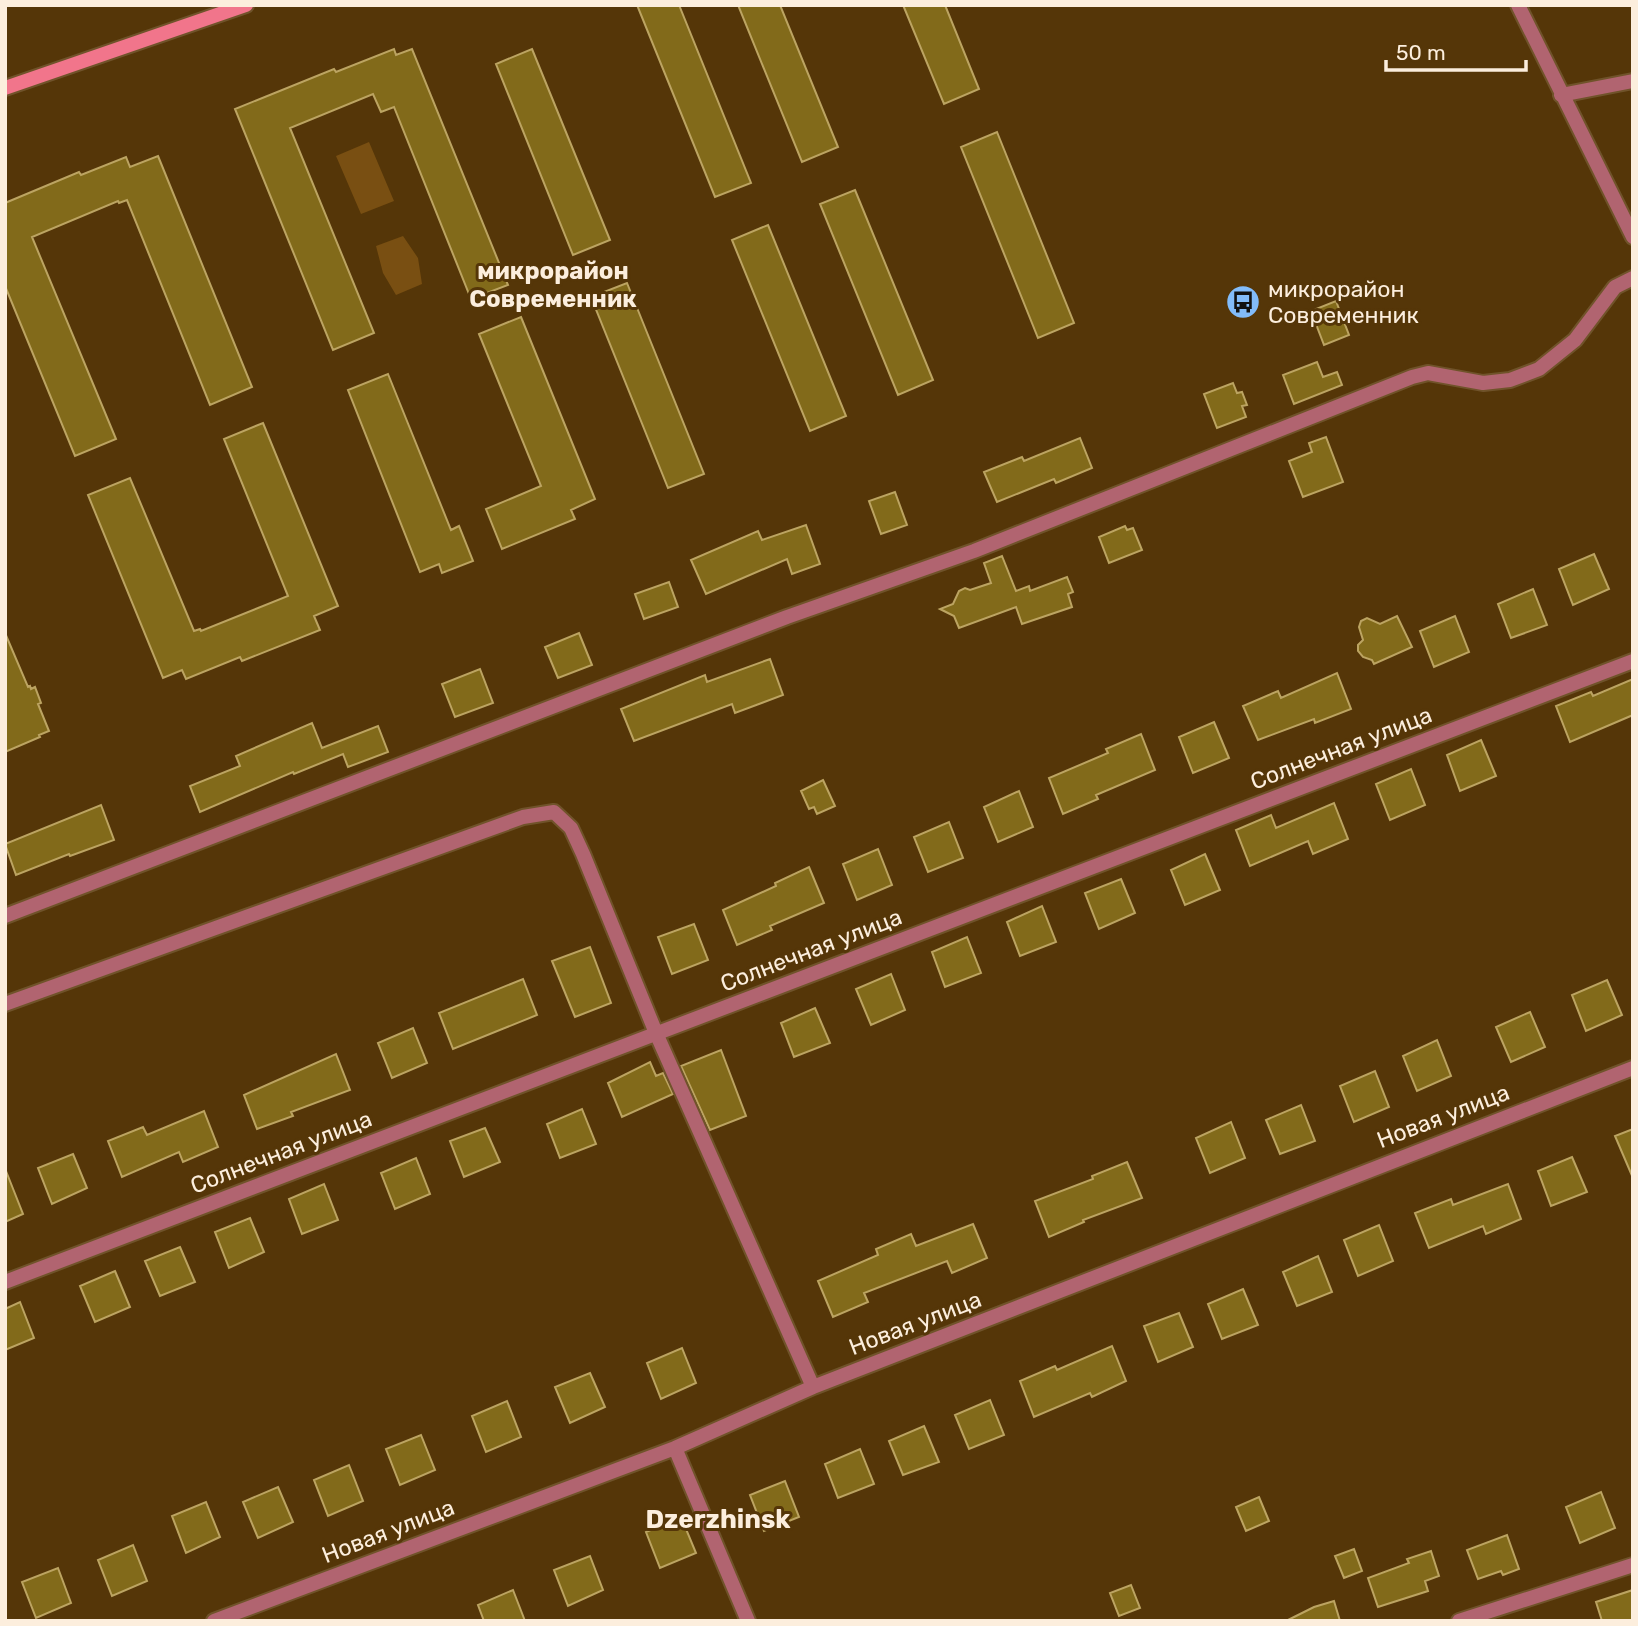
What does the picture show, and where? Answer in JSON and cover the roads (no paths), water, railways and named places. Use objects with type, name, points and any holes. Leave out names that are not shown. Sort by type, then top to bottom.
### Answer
[{"type":"main road","points":[[5,88],[246,5]]},
{"type":"street","points":[[1518,5],[1633,237]]},
{"type":"street","points":[[1561,96],[1633,82]]},
{"type":"street","points":[[5,916],[725,641],[974,551],[1412,377],[1428,373],[1483,383],[1510,380],[1530,373],[1575,340],[1615,287],[1633,278]]},
{"type":"street","name":"Солнечная улица","points":[[5,1282],[1633,661]]},
{"type":"street","points":[[5,1004],[523,817],[554,812],[571,828],[583,854],[656,1033],[813,1387]]},
{"type":"street","name":"Новая улица","points":[[214,1621],[675,1448],[813,1387],[1633,1068]]},
{"type":"street","points":[[675,1448],[748,1621]]},
{"type":"street","points":[[1459,1621],[1633,1564]]},
{"type":"place","name":"микрорайон Современник","points":[[1243,302]]},
{"type":"district","name":"микрорайон Современник","points":[[553,285]]},
{"type":"district","name":"Dzerzhinsk","points":[[718,1519]]}]
